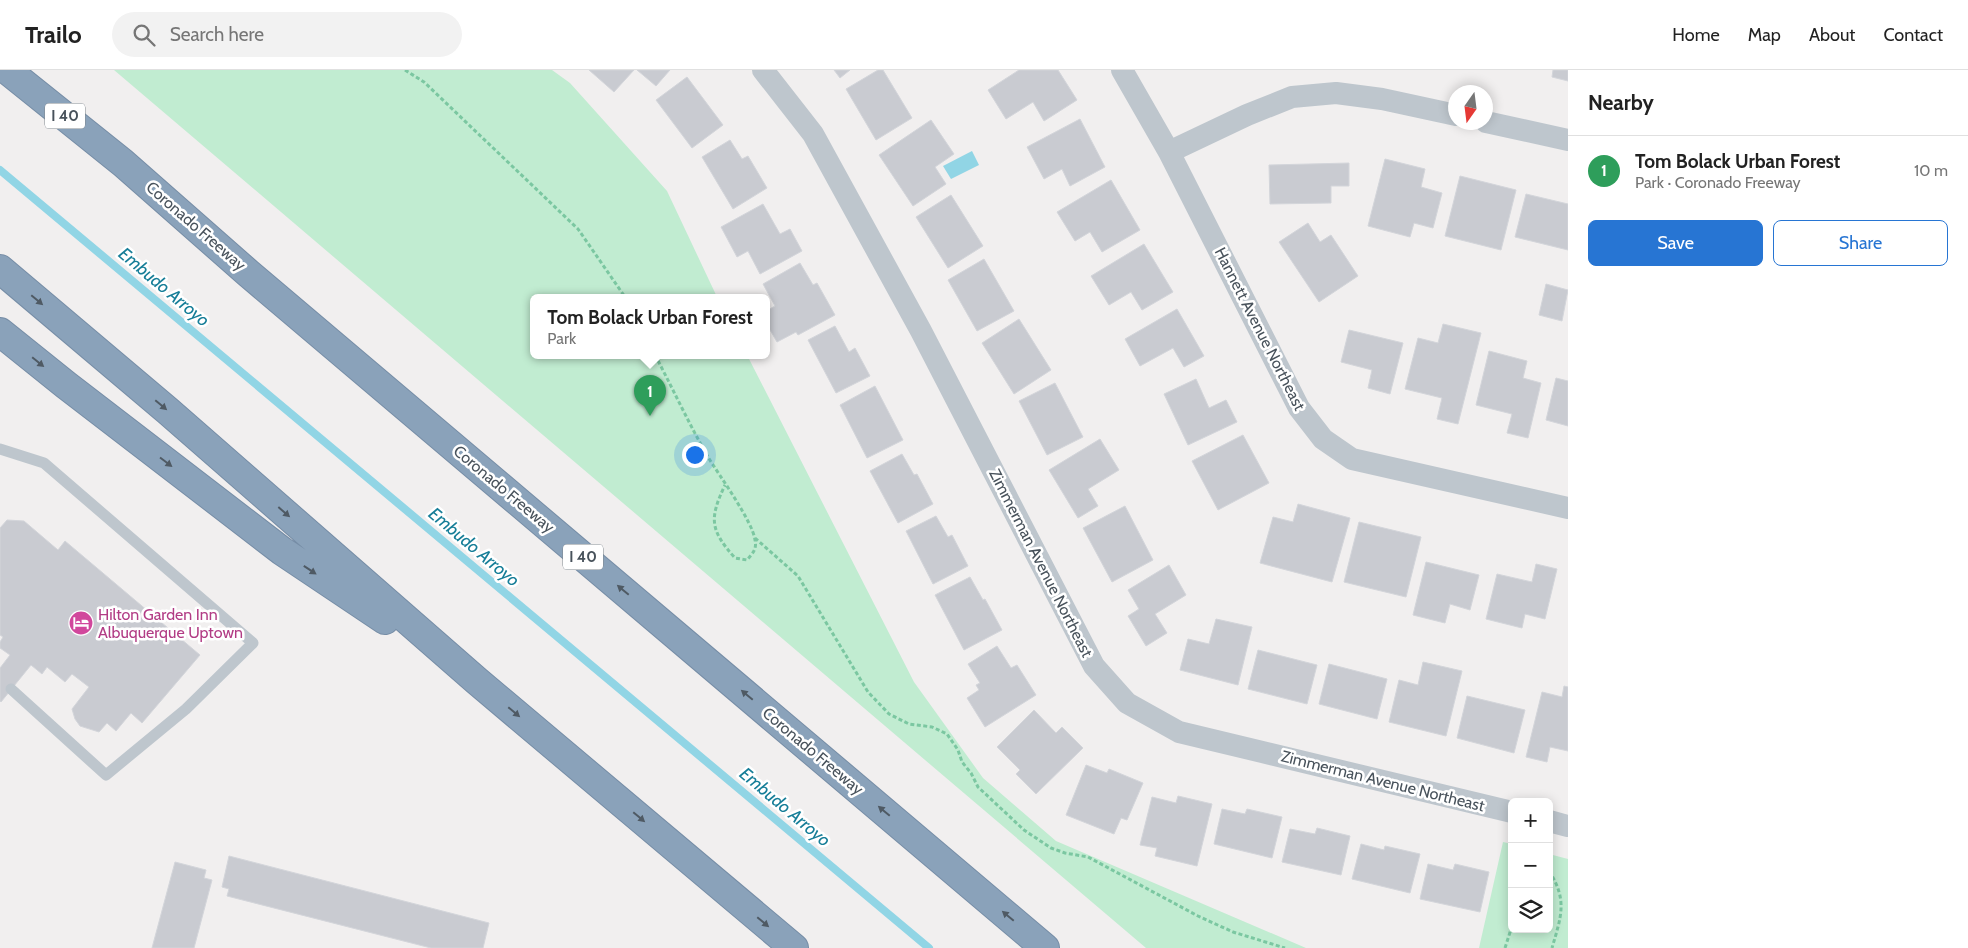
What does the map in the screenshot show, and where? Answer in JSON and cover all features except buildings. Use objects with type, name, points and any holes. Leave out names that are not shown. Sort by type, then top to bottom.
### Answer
[{"type":"highway","name":"Coronado Freeway","points":[[7,70],[123,162],[255,279],[1045,948]]},
{"type":"highway","points":[[33,70],[123,162]]},
{"type":"highway","points":[[0,269],[168,411],[477,681],[794,948]]},
{"type":"highway","points":[[0,332],[282,551],[477,681]]},
{"type":"street","name":"Zimmerman Avenue Northeast","points":[[763,70],[812,134],[921,331],[1094,666],[1127,703],[1179,732],[1508,811]]},
{"type":"street","name":"Hannett Avenue Northeast","points":[[1122,70],[1169,152],[1300,408],[1323,439],[1352,460],[1568,508]]},
{"type":"street","points":[[1169,152],[1247,115],[1292,97],[1336,93],[1382,98],[1448,113]]},
{"type":"street","points":[[1493,124],[1568,140]]},
{"type":"street","points":[[1553,822],[1568,826]]},
{"type":"lane","points":[[0,449],[44,463],[253,643],[186,709],[106,775],[11,689]]},
{"type":"path","points":[[404,70],[424,82],[578,229],[623,294]]},
{"type":"path","points":[[657,359],[708,457],[750,525],[755,538],[755,550],[747,560],[734,558],[719,540],[714,519],[718,501],[725,485]]},
{"type":"path","points":[[755,538],[798,576],[874,699],[889,714],[909,724],[932,727],[947,734],[978,787],[1024,830],[1051,848],[1065,853],[1088,857],[1198,916],[1233,932],[1285,948]]},
{"type":"path","points":[[1552,948],[1562,899],[1553,877]]},
{"type":"path","points":[[1505,948],[1510,933]]},
{"type":"green space","points":[[114,70],[552,70],[570,83],[667,191],[716,294],[530,294],[530,359],[749,359],[914,682],[983,778],[1056,841],[1306,948],[1146,948]]},
{"type":"green space","points":[[1503,842],[1508,843],[1508,933],[1553,933],[1553,855],[1568,859],[1568,948],[1479,948]]},
{"type":"water","points":[[972,151],[979,165],[951,179],[943,166]]},
{"type":"waterway","name":"Embudo Arroyo","points":[[0,170],[929,948]]},
{"type":"place","name":"Tom Bolack Urban Forest","points":[[650,416]]},
{"type":"place","name":"Hilton Garden Inn Albuquerque Uptown","points":[[81,623]]}]
